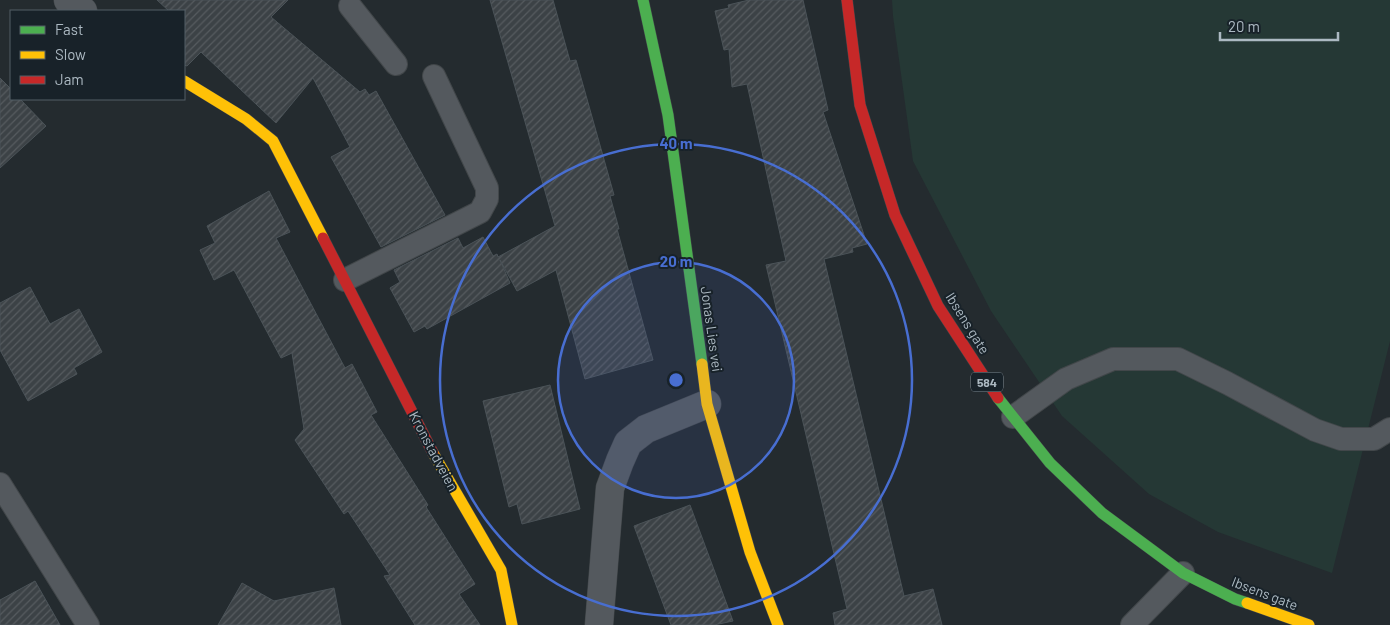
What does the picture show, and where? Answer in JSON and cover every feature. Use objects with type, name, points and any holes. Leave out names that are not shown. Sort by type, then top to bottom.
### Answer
[{"type":"street","points":[[68,0],[82,10]]},
{"type":"street","name":"Jonas Lies vei","points":[[643,0],[668,115],[706,404],[750,552],[778,625]]},
{"type":"street","name":"Ibsens gate","points":[[847,0],[860,105],[894,215],[938,306],[996,396],[1050,463],[1102,512],[1183,573],[1235,599],[1308,625]]},
{"type":"street","name":"Kronstadveien","points":[[185,82],[246,119],[273,142],[433,453],[501,570],[512,625]]},
{"type":"street","points":[[599,625],[610,488],[628,443],[646,429],[706,404]]},
{"type":"lane","points":[[351,2],[396,64]]},
{"type":"lane","points":[[345,280],[480,212],[487,199],[487,188],[434,76]]},
{"type":"lane","points":[[1013,417],[1066,379],[1113,359],[1178,359],[1227,382],[1315,430],[1341,439],[1374,439],[1390,429]]},
{"type":"lane","points":[[0,484],[88,625]]},
{"type":"lane","points":[[1132,625],[1183,573]]},
{"type":"green space","points":[[892,0],[1390,0],[1390,341],[1332,573],[1218,532],[1149,494],[1062,416],[991,311],[913,161]]},
{"type":"building","points":[[157,0],[288,0],[271,17],[360,92],[365,89],[369,95],[376,91],[445,215],[381,247],[331,157],[350,147],[313,78],[276,123],[201,52],[187,66],[185,65],[185,10],[168,10]]},
{"type":"building","points":[[490,0],[553,0],[570,61],[576,60],[614,195],[610,196],[619,229],[617,229],[653,360],[585,379],[556,270],[517,291],[500,260],[510,283],[427,329],[425,326],[414,332],[390,288],[400,282],[394,270],[458,238],[463,248],[483,237],[493,256],[497,254],[498,257],[555,226]]},
{"type":"building","points":[[749,0],[803,0],[828,110],[823,112],[867,244],[852,248],[853,252],[824,259],[904,596],[933,589],[942,625],[835,625],[833,613],[847,609],[766,265],[786,261],[747,84],[732,87],[729,49],[724,50],[715,11],[729,8],[728,5]]},
{"type":"building","points":[[0,78],[10,88],[10,100],[21,100],[46,126],[0,168]]},
{"type":"building","points":[[269,191],[290,232],[276,238],[345,368],[352,364],[377,412],[371,415],[475,584],[459,594],[480,625],[415,625],[384,576],[390,575],[348,511],[344,514],[295,440],[304,429],[292,353],[281,358],[234,270],[214,280],[200,250],[215,243],[207,226]]},
{"type":"building","points":[[30,287],[50,324],[79,309],[102,352],[74,368],[77,374],[28,401],[0,350],[0,303]]},
{"type":"building","points":[[550,385],[580,509],[522,524],[517,504],[509,507],[483,401]]},
{"type":"building","points":[[690,505],[733,621],[714,625],[671,625],[634,526]]},
{"type":"building","points":[[35,581],[60,625],[0,625],[0,600]]},
{"type":"building","points":[[242,583],[274,601],[334,588],[341,625],[218,625]]},
{"type":"traffic: fast","points":[[643,0],[668,115],[702,364]]},
{"type":"traffic: fast","points":[[998,398],[1050,463],[1102,513],[1183,573],[1247,603]]},
{"type":"traffic: slow","points":[[185,82],[246,119],[273,141],[323,238]]},
{"type":"traffic: slow","points":[[702,364],[707,404],[750,552],[778,625]]},
{"type":"traffic: slow","points":[[433,453],[501,570],[512,625]]},
{"type":"traffic: slow","points":[[1247,603],[1309,625]]},
{"type":"traffic: jam","points":[[847,0],[860,105],[895,215],[938,306],[998,398]]},
{"type":"traffic: jam","points":[[323,238],[433,453]]}]
